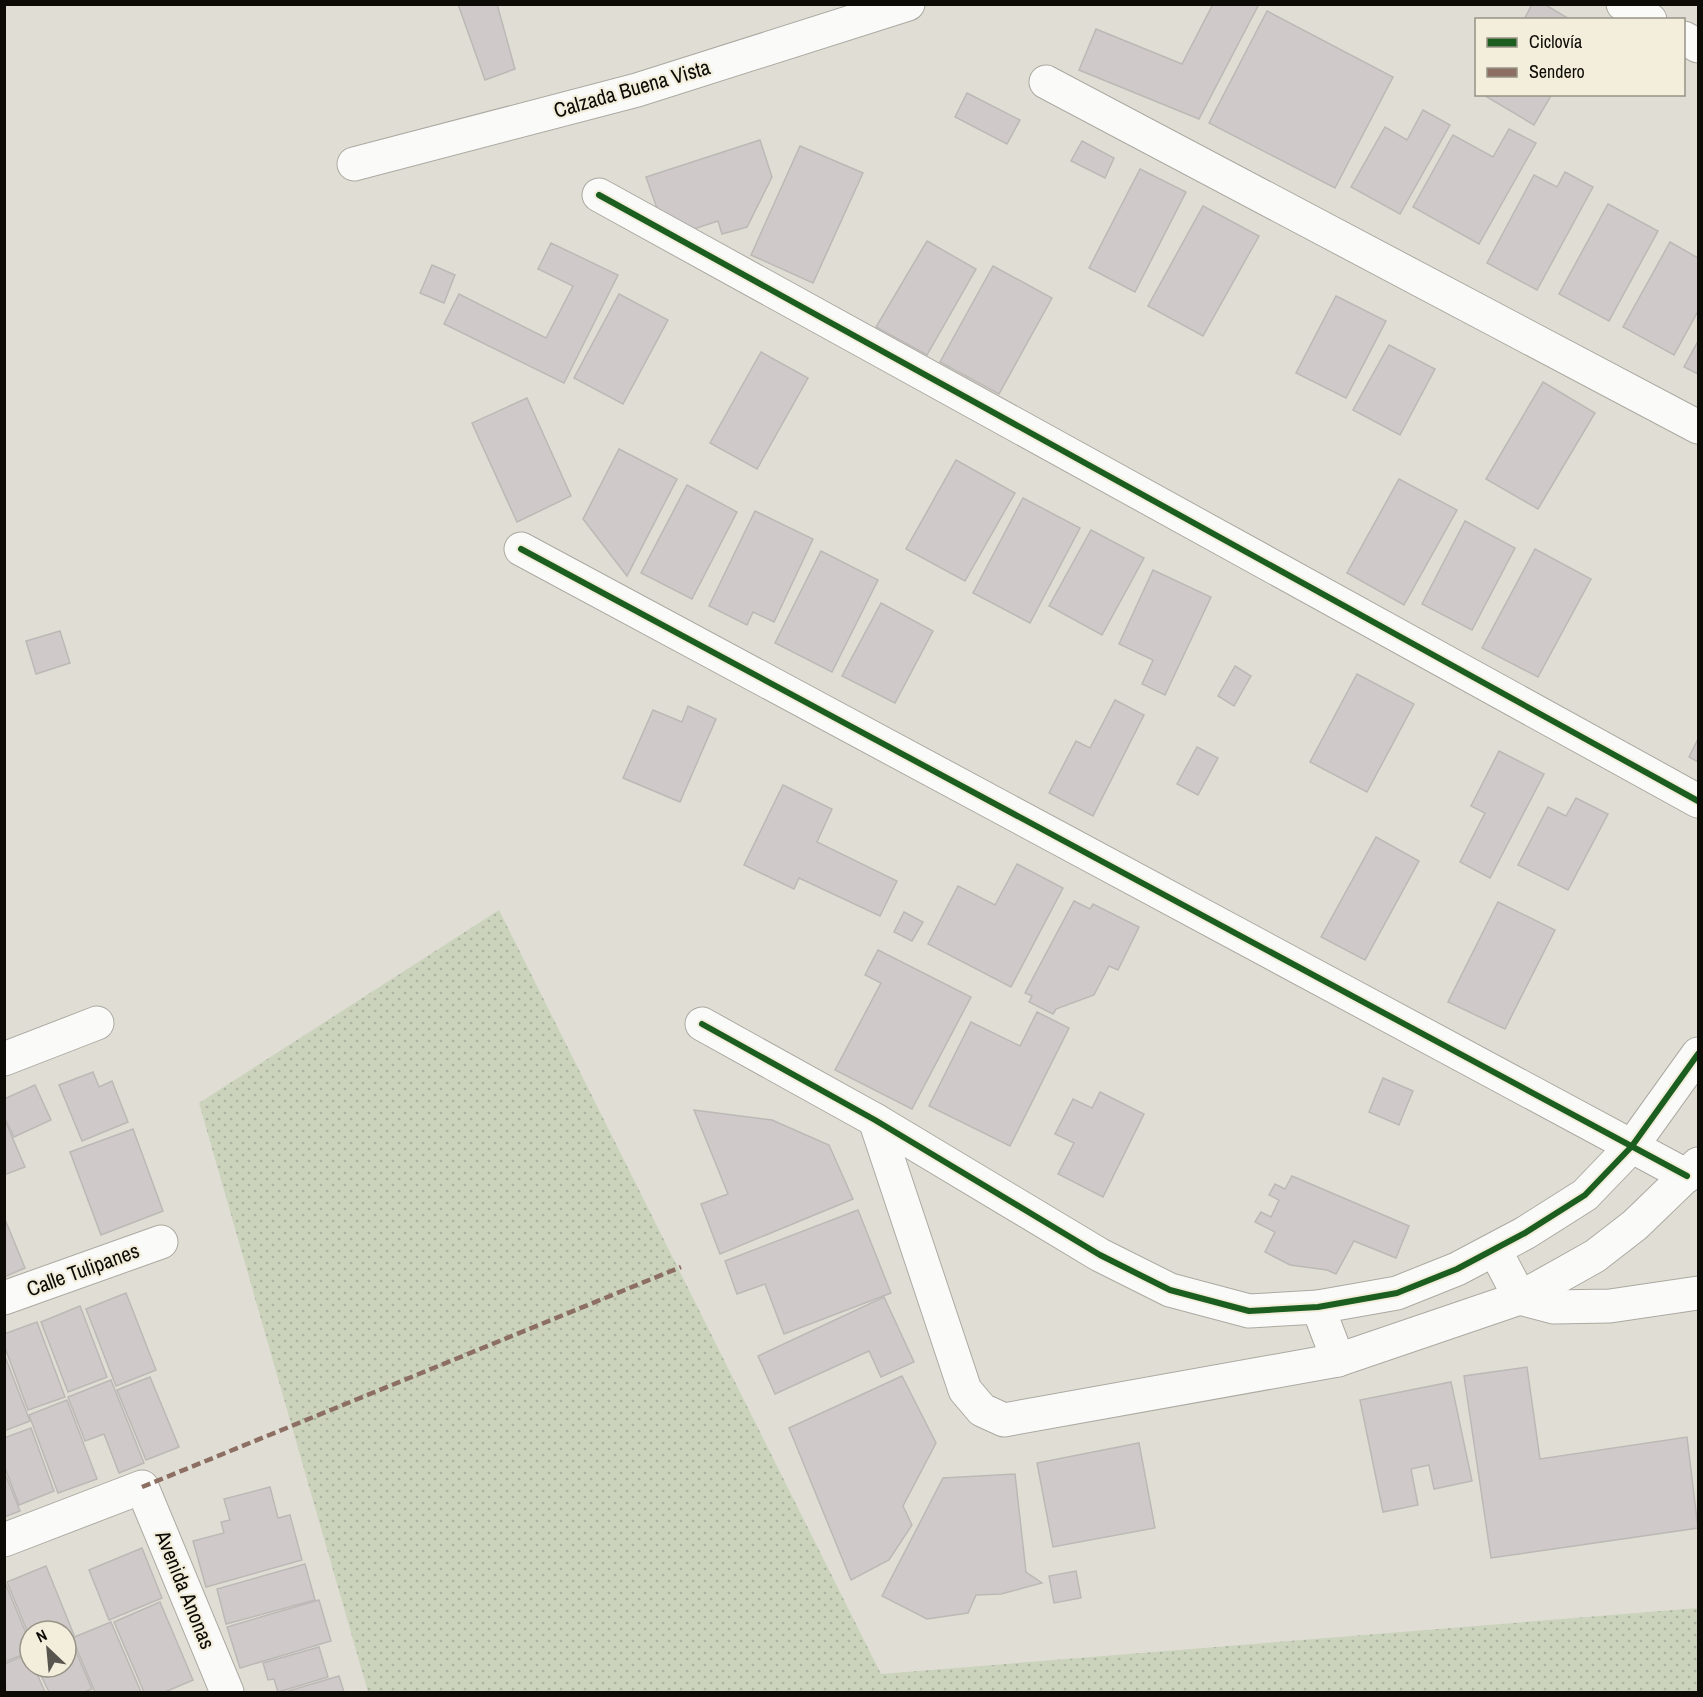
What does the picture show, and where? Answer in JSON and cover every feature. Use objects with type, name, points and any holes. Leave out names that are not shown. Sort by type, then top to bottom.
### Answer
[{"type":"street","name":"Calzada Buena Vista","points":[[354,164],[637,90],[908,4]]},
{"type":"street","points":[[1623,4],[1647,18]]},
{"type":"street","points":[[1046,82],[1698,427]]},
{"type":"street","points":[[599,195],[1698,801]]},
{"type":"street","points":[[521,549],[1632,1146],[1693,1170],[1635,1224],[1595,1256],[1520,1298],[1338,1360],[1004,1420],[982,1410],[965,1390],[875,1120]]},
{"type":"street","points":[[4,1059],[97,1023]]},
{"type":"street","points":[[702,1024],[875,1120],[1100,1255],[1170,1290],[1248,1311],[1318,1307],[1397,1293],[1457,1269],[1525,1233],[1585,1195],[1632,1146],[1698,1054]]},
{"type":"street","name":"Calle Tulipanes","points":[[4,1298],[161,1242]]},
{"type":"street","points":[[1495,1250],[1520,1298],[1554,1307],[1610,1306],[1698,1293]]},
{"type":"street","points":[[1318,1307],[1338,1360]]},
{"type":"street","name":"Avenida Anonas","points":[[4,1540],[142,1487],[226,1692]]},
{"type":"green space","points":[[499,910],[881,1674],[1698,1608],[1698,1692],[368,1692],[199,1103]]},
{"type":"building","points":[[458,4],[497,4],[515,69],[485,80]]},
{"type":"building","points":[[1213,4],[1259,4],[1199,119],[1079,70],[1096,29],[1182,64]]},
{"type":"building","points":[[1532,4],[1544,4],[1568,18],[1525,18]]},
{"type":"building","points":[[1267,11],[1393,77],[1335,188],[1209,123]]},
{"type":"building","points":[[967,93],[1020,120],[1007,144],[955,117]]},
{"type":"building","points":[[1485,96],[1551,96],[1534,125]]},
{"type":"building","points":[[1423,110],[1450,125],[1400,214],[1351,187],[1385,127],[1407,140]]},
{"type":"building","points":[[1509,129],[1536,143],[1479,244],[1413,207],[1453,135],[1493,157]]},
{"type":"building","points":[[760,140],[772,177],[747,227],[722,234],[718,221],[682,233],[659,214],[646,177]]},
{"type":"building","points":[[1082,141],[1114,158],[1105,178],[1071,161]]},
{"type":"building","points":[[800,146],[863,173],[813,283],[751,255]]},
{"type":"building","points":[[1140,169],[1186,192],[1135,292],[1089,268]]},
{"type":"building","points":[[1565,172],[1593,187],[1537,290],[1487,263],[1534,175],[1557,187]]},
{"type":"building","points":[[1608,204],[1658,231],[1609,321],[1559,294]]},
{"type":"building","points":[[1203,206],[1259,236],[1203,336],[1148,306]]},
{"type":"building","points":[[927,241],[976,269],[927,355],[876,327]]},
{"type":"building","points":[[1670,242],[1698,258],[1698,311],[1674,355],[1623,327]]},
{"type":"building","points":[[551,243],[618,275],[564,383],[444,324],[459,294],[546,338],[573,286],[538,269]]},
{"type":"building","points":[[432,265],[455,275],[444,303],[420,293]]},
{"type":"building","points":[[993,266],[1052,298],[999,394],[940,362]]},
{"type":"building","points":[[619,294],[668,320],[623,404],[574,378]]},
{"type":"building","points":[[1336,296],[1386,321],[1346,398],[1296,373]]},
{"type":"building","points":[[1698,341],[1698,374],[1684,367]]},
{"type":"building","points":[[1389,345],[1435,369],[1400,435],[1353,410]]},
{"type":"building","points":[[761,352],[808,378],[757,469],[710,443]]},
{"type":"building","points":[[1543,382],[1595,413],[1538,509],[1486,479]]},
{"type":"building","points":[[527,398],[571,496],[517,522],[472,423]]},
{"type":"building","points":[[619,449],[677,479],[627,576],[583,519]]},
{"type":"building","points":[[956,460],[1015,493],[965,581],[906,549]]},
{"type":"building","points":[[1399,479],[1457,510],[1404,605],[1347,573]]},
{"type":"building","points":[[687,485],[737,512],[692,599],[641,573]]},
{"type":"building","points":[[1023,498],[1080,528],[1030,623],[973,593]]},
{"type":"building","points":[[755,511],[813,539],[774,622],[753,612],[747,625],[709,606]]},
{"type":"building","points":[[1465,521],[1515,548],[1472,630],[1422,604]]},
{"type":"building","points":[[1091,530],[1144,558],[1102,635],[1049,606]]},
{"type":"building","points":[[1535,549],[1591,579],[1538,677],[1482,648]]},
{"type":"building","points":[[821,551],[878,580],[832,672],[775,643]]},
{"type":"building","points":[[1153,570],[1211,597],[1165,695],[1142,684],[1153,660],[1119,644]]},
{"type":"building","points":[[881,603],[933,631],[895,703],[842,676]]},
{"type":"building","points":[[60,631],[70,663],[36,674],[26,641]]},
{"type":"building","points":[[1235,666],[1251,676],[1234,706],[1218,696]]},
{"type":"building","points":[[1357,674],[1414,704],[1367,792],[1310,762]]},
{"type":"building","points":[[1115,700],[1144,715],[1093,816],[1049,793],[1076,741],[1090,748]]},
{"type":"building","points":[[688,706],[716,719],[680,802],[623,778],[653,710],[682,722]]},
{"type":"building","points":[[1698,739],[1698,762],[1689,757]]},
{"type":"building","points":[[1197,747],[1218,758],[1198,795],[1177,784]]},
{"type":"building","points":[[1499,751],[1544,774],[1490,878],[1460,862],[1485,813],[1471,806]]},
{"type":"building","points":[[783,785],[832,809],[817,842],[897,881],[880,916],[799,878],[794,889],[744,865]]},
{"type":"building","points":[[1576,798],[1608,814],[1568,890],[1518,865],[1548,807],[1566,816]]},
{"type":"building","points":[[1376,837],[1419,861],[1365,960],[1321,937]]},
{"type":"building","points":[[1017,864],[1063,888],[1011,987],[928,944],[958,886],[995,905]]},
{"type":"building","points":[[1074,901],[1090,909],[1093,904],[1139,927],[1118,970],[1109,966],[1094,995],[1056,1009],[1053,1014],[1029,1002],[1032,996],[1025,993]]},
{"type":"building","points":[[1498,902],[1555,930],[1505,1029],[1448,1002]]},
{"type":"building","points":[[904,912],[923,922],[912,941],[894,932]]},
{"type":"building","points":[[878,950],[971,997],[912,1109],[835,1070],[881,983],[865,975]]},
{"type":"building","points":[[1037,1012],[1069,1028],[1010,1146],[929,1106],[971,1022],[1020,1046]]},
{"type":"building","points":[[93,1072],[99,1087],[112,1081],[128,1122],[82,1141],[59,1085]]},
{"type":"building","points":[[1383,1078],[1413,1091],[1399,1125],[1369,1112]]},
{"type":"building","points":[[35,1085],[51,1120],[14,1137],[4,1116],[4,1099]]},
{"type":"building","points":[[1100,1092],[1144,1114],[1103,1197],[1058,1174],[1074,1143],[1055,1134],[1073,1099],[1092,1108]]},
{"type":"building","points":[[694,1110],[772,1120],[829,1145],[853,1199],[720,1254],[701,1204],[728,1194]]},
{"type":"building","points":[[4,1118],[25,1167],[4,1175]]},
{"type":"building","points":[[133,1129],[163,1211],[101,1235],[70,1152]]},
{"type":"building","points":[[1292,1176],[1409,1226],[1396,1258],[1354,1241],[1336,1274],[1327,1270],[1290,1265],[1265,1252],[1275,1232],[1255,1222],[1261,1212],[1271,1217],[1279,1200],[1269,1195],[1275,1184],[1285,1189]]},
{"type":"building","points":[[858,1210],[891,1293],[784,1334],[765,1284],[737,1294],[725,1261]]},
{"type":"building","points":[[4,1217],[25,1268],[4,1277]]},
{"type":"building","points":[[126,1293],[156,1370],[116,1386],[86,1309]]},
{"type":"building","points":[[884,1297],[914,1362],[881,1377],[869,1351],[775,1394],[758,1356]]},
{"type":"building","points":[[80,1306],[107,1377],[68,1392],[41,1322]]},
{"type":"building","points":[[37,1322],[65,1397],[28,1410],[4,1345],[4,1334]]},
{"type":"building","points":[[4,1354],[30,1421],[4,1431]]},
{"type":"building","points":[[1527,1367],[1540,1459],[1687,1437],[1698,1528],[1491,1558],[1464,1376]]},
{"type":"building","points":[[902,1376],[936,1443],[903,1506],[912,1525],[889,1560],[851,1580],[789,1428]]},
{"type":"building","points":[[150,1377],[179,1447],[146,1460],[117,1390]]},
{"type":"building","points":[[111,1380],[144,1463],[119,1473],[104,1434],[85,1441],[68,1397]]},
{"type":"building","points":[[1451,1382],[1472,1481],[1434,1489],[1429,1465],[1411,1469],[1418,1505],[1383,1512],[1360,1400]]},
{"type":"building","points":[[67,1400],[97,1479],[58,1493],[29,1415]]},
{"type":"building","points":[[31,1428],[54,1491],[19,1505],[4,1465],[4,1438]]},
{"type":"building","points":[[1139,1443],[1155,1528],[1053,1547],[1037,1463]]},
{"type":"building","points":[[4,1471],[20,1511],[4,1517]]},
{"type":"building","points":[[1015,1474],[1026,1572],[1042,1583],[1001,1594],[976,1595],[968,1613],[927,1619],[882,1596],[943,1478]]},
{"type":"building","points":[[270,1487],[278,1518],[290,1515],[302,1560],[206,1587],[193,1541],[224,1533],[221,1522],[230,1520],[224,1499]]},
{"type":"building","points":[[142,1548],[162,1598],[109,1620],[89,1570]]},
{"type":"building","points":[[305,1564],[315,1600],[226,1624],[217,1589]]},
{"type":"building","points":[[46,1566],[68,1619],[22,1619],[7,1582]]},
{"type":"building","points":[[1076,1571],[1081,1598],[1054,1603],[1049,1576]]},
{"type":"building","points":[[4,1580],[20,1619],[18,1619],[18,1657],[4,1662]]},
{"type":"building","points":[[319,1600],[331,1641],[240,1668],[227,1627]]},
{"type":"building","points":[[160,1602],[193,1680],[165,1692],[144,1692],[114,1622]]},
{"type":"building","points":[[111,1622],[141,1692],[95,1692],[78,1652],[78,1636]]},
{"type":"building","points":[[319,1647],[328,1677],[278,1692],[274,1679],[268,1680],[263,1663]]},
{"type":"building","points":[[78,1657],[92,1689],[84,1692],[49,1692],[43,1679],[78,1679]]},
{"type":"building","points":[[18,1658],[18,1679],[39,1679],[45,1692],[6,1692],[4,1664]]},
{"type":"building","points":[[339,1676],[344,1692],[285,1692]]},
{"type":"marked path","points":[[142,1487],[681,1267]]},
{"type":"cycle path","points":[[599,195],[1698,801]]},
{"type":"cycle path","points":[[521,549],[1687,1176]]},
{"type":"cycle path","points":[[702,1024],[875,1120],[1100,1255],[1170,1290],[1249,1311],[1318,1307],[1397,1293],[1457,1269],[1525,1233],[1585,1195],[1632,1146],[1698,1054]]}]
